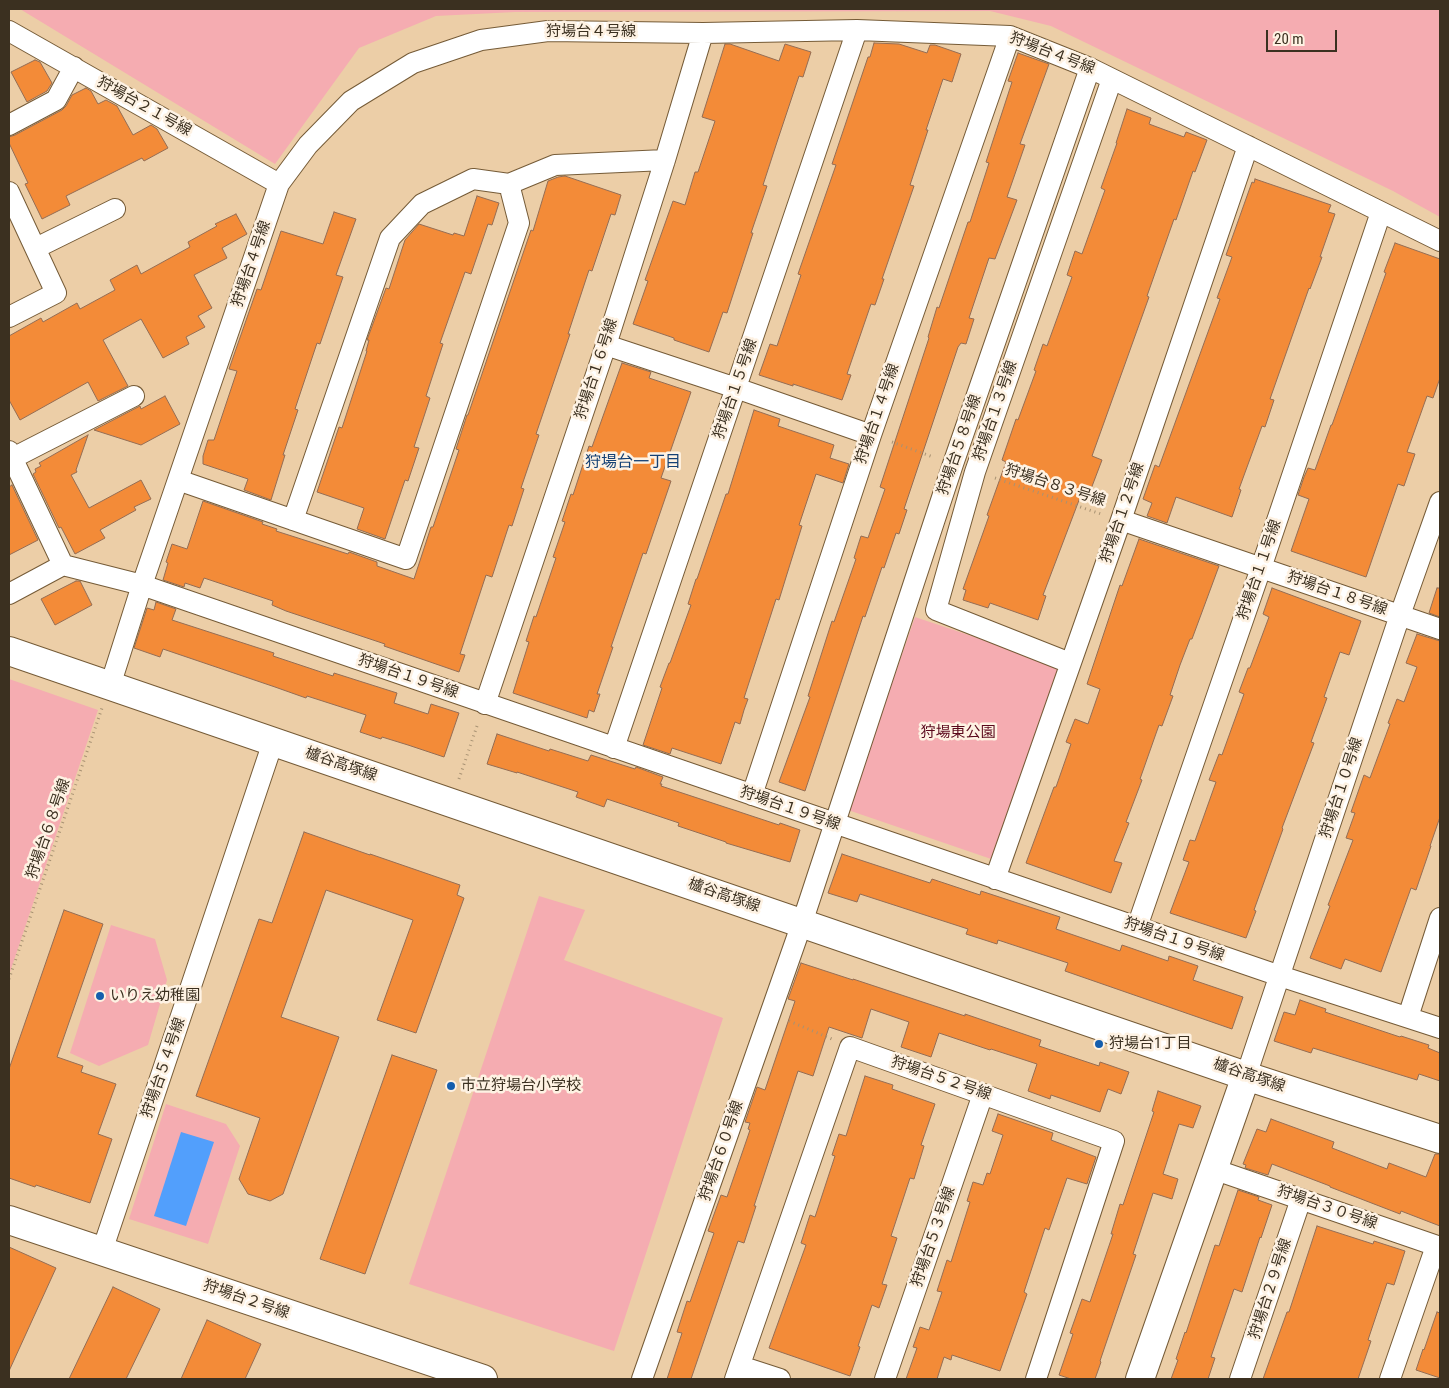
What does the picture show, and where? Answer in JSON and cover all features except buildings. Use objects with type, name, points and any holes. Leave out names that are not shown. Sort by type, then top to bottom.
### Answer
[{"type":"street","name":"狩場台４号線","points":[[110,686],[142,585],[279,184],[308,145],[351,100],[413,63],[481,40],[548,31],[704,33],[857,30],[1010,36],[1090,68],[1440,241]]},
{"type":"street","name":"狩場台１５号線","points":[[614,748],[857,30]]},
{"type":"street","name":"狩場台２１号線","points":[[9,31],[279,184]]},
{"type":"street","name":"狩場台１６号線","points":[[485,704],[606,345],[704,33]]},
{"type":"street","name":"狩場台１４号線","points":[[752,795],[870,434],[1010,36]]},
{"type":"street","points":[[9,125],[56,100],[74,67]]},
{"type":"street","name":"狩場台５８号線","points":[[802,923],[953,464],[1090,68]]},
{"type":"street","name":"狩場台１３号線","points":[[1070,663],[936,610],[975,472],[1112,79]]},
{"type":"street","name":"狩場台１２号線","points":[[995,879],[1248,146]]},
{"type":"street","points":[[293,520],[390,238],[422,204],[473,179],[509,184],[555,165],[665,160]]},
{"type":"street","points":[[178,480],[406,558],[519,223],[509,184]]},
{"type":"street","points":[[9,192],[56,293],[9,317]]},
{"type":"street","points":[[36,248],[115,208]]},
{"type":"street","name":"狩場台１１号線","points":[[1137,927],[1381,212]]},
{"type":"street","points":[[606,345],[870,434]]},
{"type":"street","points":[[9,594],[63,565],[10,456],[134,396]]},
{"type":"street","name":"狩場台１０号線","points":[[1246,1076],[1400,615],[1440,502]]},
{"type":"street","name":"狩場台１８号線","points":[[1120,520],[1440,629]]},
{"type":"street","name":"狩場台１９号線","points":[[63,565],[142,585],[995,879],[1440,1028]]},
{"type":"street","name":"櫨谷高塚線","points":[[9,651],[1246,1076],[1440,1139]]},
{"type":"street","name":"狩場台５４号線","points":[[102,1251],[273,742]]},
{"type":"street","points":[[1408,1018],[1440,918]]},
{"type":"street","name":"狩場台６０号線","points":[[642,1379],[802,923]]},
{"type":"street","points":[[780,1379],[737,1373],[850,1047]]},
{"type":"street","name":"狩場台５２号線","points":[[850,1047],[1114,1141],[1036,1379]]},
{"type":"street","points":[[1140,1379],[1246,1076]]},
{"type":"street","name":"狩場台５３号線","points":[[885,1379],[983,1094]]},
{"type":"street","name":"狩場台３０号線","points":[[1214,1169],[1438,1247]]},
{"type":"street","name":"狩場台２９号線","points":[[1240,1379],[1301,1199]]},
{"type":"street","name":"狩場台２号線","points":[[9,1220],[483,1379]]},
{"type":"street","points":[[1390,1379],[1438,1247]]},
{"type":"path","points":[[870,434],[953,464]]},
{"type":"path","name":"狩場台８３号線","points":[[975,472],[1120,520]]},
{"type":"path","name":"狩場台６８号線","points":[[9,979],[110,686]]},
{"type":"path","points":[[451,803],[485,704]]},
{"type":"path","points":[[770,1013],[850,1047]]},
{"type":"green space","points":[[20,9],[1440,9],[1440,217],[1393,191],[1051,26],[990,11],[515,12],[436,16],[359,48],[275,164]]},
{"type":"green space","name":"狩場東公園","points":[[915,617],[1064,667],[997,861],[848,810]]},
{"type":"green space","points":[[9,679],[98,710],[9,975]]},
{"type":"green space","points":[[539,896],[585,910],[564,960],[723,1018],[614,1351],[409,1284]]},
{"type":"green space","points":[[111,925],[155,939],[167,980],[148,1045],[99,1066],[70,1053]]},
{"type":"green space","points":[[166,1104],[226,1124],[240,1146],[208,1244],[129,1219]]},
{"type":"water","points":[[181,1132],[214,1142],[186,1226],[154,1216]]},
{"type":"place","name":"いりえ幼稚園","points":[[100,996]]},
{"type":"place","name":"狩場台1丁目","points":[[1099,1044]]},
{"type":"place","name":"市立狩場台小学校","points":[[451,1086]]},
{"type":"district","name":"狩場台一丁目","points":[[633,463]]}]
